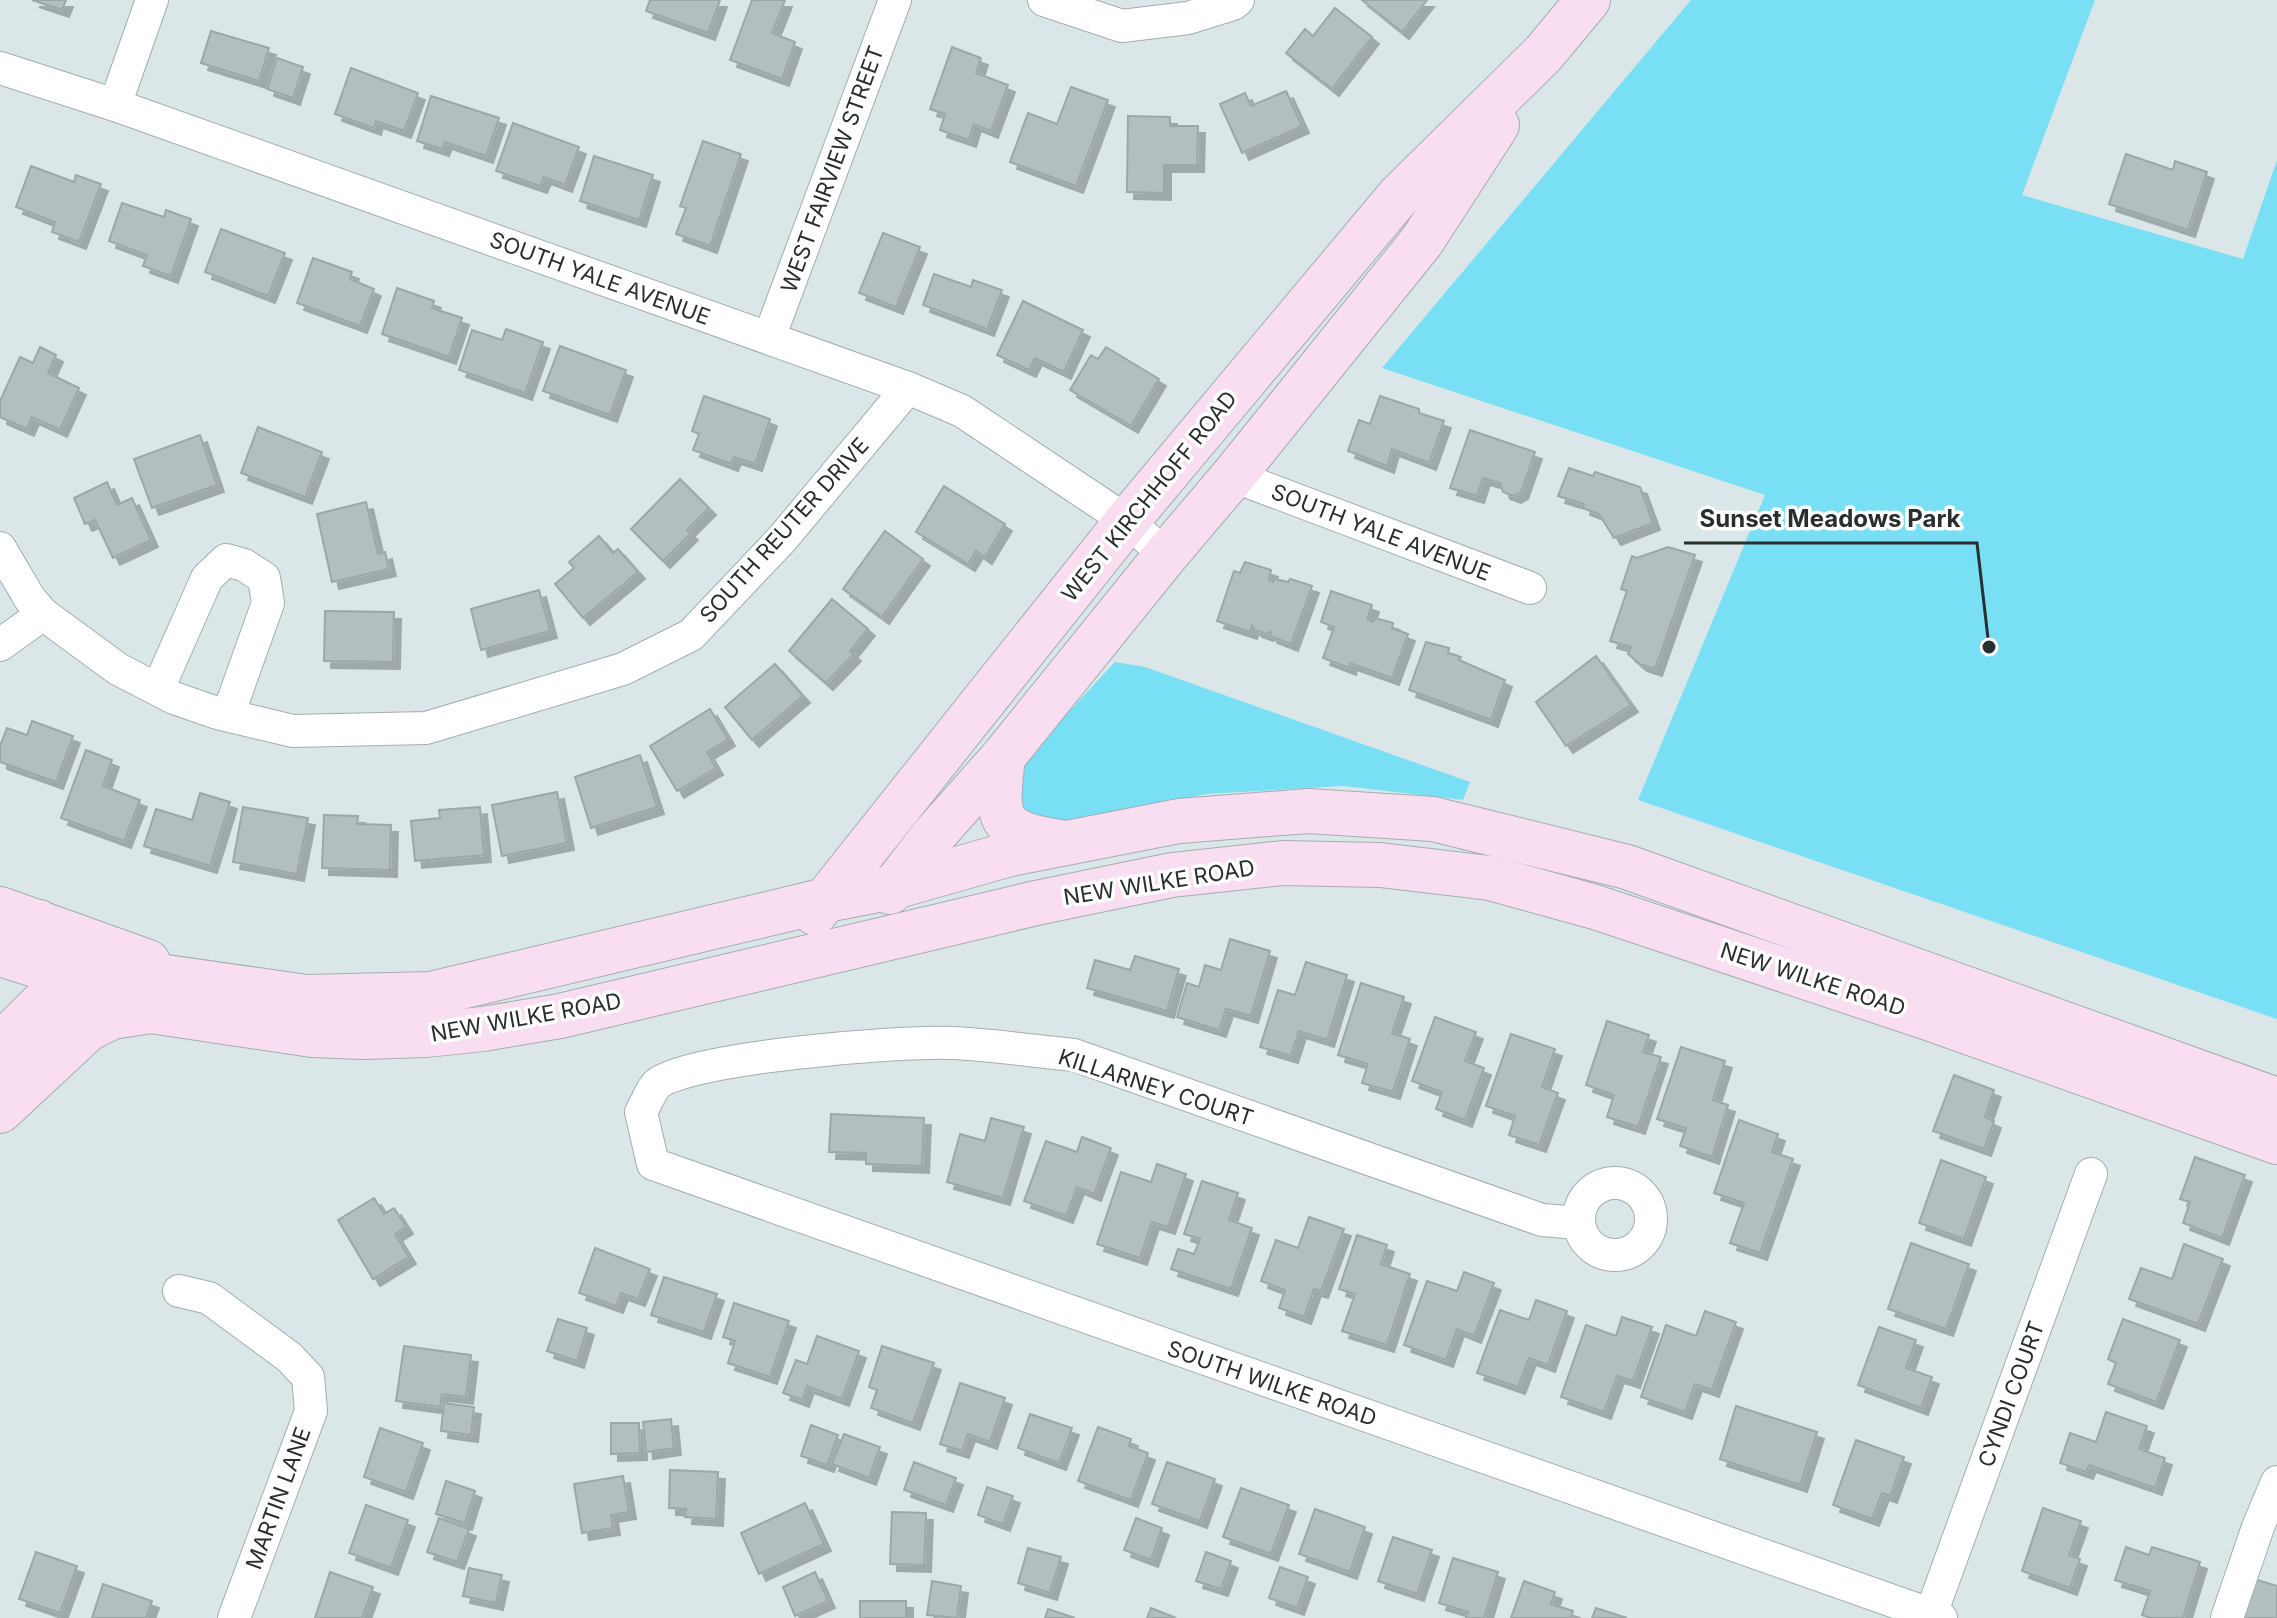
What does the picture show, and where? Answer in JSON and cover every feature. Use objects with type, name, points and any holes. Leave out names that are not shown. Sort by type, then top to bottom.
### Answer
[{"type":"main road","name":"WEST KIRCHHOFF ROAD","points":[[782,963],[822,901],[1127,521],[1398,197],[1544,53],[1588,0]]},
{"type":"main road","name":"WEST KIRCHHOFF ROAD","points":[[844,950],[933,836],[1003,757],[1422,241],[1544,53]]},
{"type":"main road","points":[[1003,757],[999,795],[1001,817],[1013,829],[1036,838],[1067,843]]},
{"type":"main road","name":"NEW WILKE ROAD","points":[[163,994],[306,997],[431,994],[822,901],[894,887],[1010,854],[1179,821],[1308,811],[1433,819],[1627,867],[2277,1100]]},
{"type":"main road","name":"NEW WILKE ROAD","points":[[163,994],[312,1035],[426,1035],[483,1029],[560,1016],[1036,903],[1157,878],[1283,863],[1380,865],[1490,878],[1595,907],[1913,1012],[2277,1142]]},
{"type":"main road","points":[[20,916],[95,972],[131,972],[163,994]]},
{"type":"main road","points":[[0,954],[80,958]]},
{"type":"main road","points":[[0,1045],[80,958]]},
{"type":"main road","points":[[0,1077],[56,1019],[70,996],[80,958]]},
{"type":"main road","points":[[0,1111],[88,1029],[163,994]]},
{"type":"street","points":[[115,105],[152,0]]},
{"type":"street","name":"WEST FAIRVIEW STREET","points":[[769,338],[895,0]]},
{"type":"street","points":[[1044,0],[1122,26],[1188,18],[1238,0]]},
{"type":"street","name":"SOUTH YALE AVENUE","points":[[0,68],[115,105],[908,388],[962,411],[1127,521],[1166,555]]},
{"type":"street","name":"SOUTH REUTER DRIVE","points":[[3,561],[43,614],[118,669],[174,698],[293,731],[426,728],[623,669],[691,635],[782,539],[908,388]]},
{"type":"street","name":"SOUTH YALE AVENUE","points":[[1233,476],[1530,588]]},
{"type":"street","points":[[158,689],[207,578],[226,560],[244,565],[264,578],[268,603],[228,715]]},
{"type":"street","points":[[0,645],[43,614]]},
{"type":"street","name":"KILLARNEY COURT","points":[[641,1112],[658,1083],[700,1068],[824,1050],[949,1042],[1074,1055],[1542,1220],[1579,1223]]},
{"type":"street","name":"SOUTH WILKE ROAD","points":[[641,1112],[653,1164],[1936,1616]]},
{"type":"street","name":"CYNDI COURT","points":[[1936,1616],[2091,1174]]},
{"type":"street","name":"MARTIN LANE","points":[[179,1291],[209,1298],[289,1357],[308,1377],[311,1411],[234,1618]]},
{"type":"street","points":[[2227,1618],[2277,1482]]},
{"type":"shaded area","points":[[1691,0],[2095,0],[2022,195],[2243,259],[2277,160],[2277,1019],[1638,800],[1765,495],[1382,368]]},
{"type":"shaded area","points":[[1115,662],[1145,667],[1470,782],[1463,800],[1344,786],[1206,794],[1073,822],[1046,822],[1034,817],[1017,803],[1016,769]]},
{"type":"building","points":[[32,0],[66,0],[62,10]]},
{"type":"building","points":[[650,0],[720,0],[708,33],[646,11]]},
{"type":"building","points":[[752,0],[785,0],[772,33],[795,42],[782,79],[730,60]]},
{"type":"building","points":[[1362,0],[1427,0],[1402,32]]},
{"type":"building","points":[[1335,8],[1372,37],[1332,89],[1286,53],[1305,29],[1313,36]]},
{"type":"building","points":[[211,31],[269,48],[259,81],[201,63]]},
{"type":"building","points":[[952,47],[981,58],[976,73],[1008,85],[991,131],[974,124],[969,140],[940,130],[945,114],[930,109]]},
{"type":"building","points":[[277,58],[303,67],[293,98],[267,89]]},
{"type":"building","points":[[351,68],[418,93],[404,131],[376,121],[374,128],[335,114]]},
{"type":"building","points":[[1071,87],[1108,100],[1076,186],[1010,162],[1028,113],[1057,124]]},
{"type":"building","points":[[1286,91],[1302,126],[1242,153],[1220,104],[1245,93],[1251,106]]},
{"type":"building","points":[[431,96],[499,118],[486,156],[445,142],[442,149],[417,141]]},
{"type":"building","points":[[1128,116],[1170,117],[1170,126],[1198,126],[1197,165],[1164,165],[1164,193],[1127,192]]},
{"type":"building","points":[[513,123],[579,147],[565,185],[544,177],[540,186],[496,171]]},
{"type":"building","points":[[703,141],[741,154],[710,246],[676,234],[686,208],[680,206]]},
{"type":"building","points":[[2126,154],[2173,170],[2175,161],[2207,172],[2188,230],[2109,204]]},
{"type":"building","points":[[594,156],[653,175],[639,220],[580,201]]},
{"type":"building","points":[[31,166],[74,182],[76,175],[101,184],[79,242],[52,232],[55,222],[16,207]]},
{"type":"building","points":[[122,203],[164,217],[166,210],[191,219],[171,276],[143,266],[147,255],[109,241]]},
{"type":"building","points":[[221,229],[285,253],[268,296],[205,272]]},
{"type":"building","points":[[883,233],[920,247],[896,307],[859,293]]},
{"type":"building","points":[[313,258],[352,272],[350,279],[374,289],[360,326],[297,303]]},
{"type":"building","points":[[934,274],[971,287],[973,280],[1002,290],[987,329],[923,305]]},
{"type":"building","points":[[397,288],[434,301],[432,308],[462,318],[449,357],[382,334]]},
{"type":"building","points":[[1023,301],[1083,330],[1064,372],[1035,358],[1029,370],[997,355]]},
{"type":"building","points":[[506,329],[543,342],[525,393],[459,370],[472,330],[502,340]]},
{"type":"building","points":[[560,346],[626,370],[610,415],[543,391]]},
{"type":"building","points":[[40,347],[56,355],[48,373],[79,388],[60,430],[32,417],[27,429],[0,417],[0,401],[20,357],[33,363]]},
{"type":"building","points":[[1106,347],[1159,379],[1131,426],[1070,390],[1091,355],[1098,359]]},
{"type":"building","points":[[704,396],[770,419],[755,464],[734,457],[731,464],[693,450],[699,434],[692,431]]},
{"type":"building","points":[[1380,396],[1444,421],[1429,463],[1392,449],[1387,466],[1348,451],[1359,420],[1370,424]]},
{"type":"building","points":[[258,427],[322,452],[305,497],[241,473]]},
{"type":"building","points":[[1470,430],[1535,452],[1521,492],[1514,496],[1503,492],[1500,483],[1483,478],[1477,496],[1450,488]]},
{"type":"building","points":[[200,435],[217,485],[152,508],[134,459]]},
{"type":"building","points":[[1569,468],[1593,476],[1595,472],[1640,487],[1653,523],[1614,538],[1599,514],[1583,508],[1584,504],[1558,496]]},
{"type":"building","points":[[680,479],[709,508],[687,530],[691,533],[663,561],[631,529]]},
{"type":"building","points":[[107,482],[117,505],[132,498],[151,540],[113,558],[95,520],[85,524],[74,498]]},
{"type":"building","points":[[944,486],[1005,524],[985,557],[976,551],[968,564],[916,532]]},
{"type":"building","points":[[366,502],[378,554],[385,552],[389,569],[332,582],[317,514]]},
{"type":"building","points":[[885,531],[923,559],[882,617],[843,589]]},
{"type":"building","points":[[599,536],[613,553],[618,549],[638,572],[583,618],[555,584],[574,568],[569,562]]},
{"type":"building","points":[[1668,547],[1695,555],[1655,669],[1640,664],[1628,654],[1631,647],[1610,641],[1627,591],[1621,589],[1632,556],[1637,558]]},
{"type":"building","points":[[1245,562],[1271,570],[1269,580],[1273,582],[1275,579],[1288,582],[1290,579],[1312,586],[1291,644],[1270,636],[1271,632],[1266,634],[1252,626],[1250,632],[1217,621],[1234,571],[1240,573]]},
{"type":"building","points":[[539,590],[550,631],[481,650],[471,609]]},
{"type":"building","points":[[1331,591],[1372,605],[1367,619],[1393,623],[1392,628],[1408,634],[1392,678],[1350,663],[1349,668],[1323,658],[1334,627],[1321,622]]},
{"type":"building","points":[[832,599],[868,629],[850,651],[854,654],[826,683],[789,651]]},
{"type":"building","points":[[325,611],[394,612],[393,662],[324,661]]},
{"type":"building","points":[[1426,642],[1449,648],[1448,653],[1461,657],[1459,660],[1505,680],[1491,720],[1409,690]]},
{"type":"building","points":[[1596,656],[1631,705],[1566,746],[1536,702]]},
{"type":"building","points":[[775,664],[803,696],[752,740],[725,707]]},
{"type":"building","points":[[710,709],[728,739],[707,752],[716,768],[677,791],[650,746]]},
{"type":"building","points":[[32,721],[73,736],[56,782],[0,762],[0,746],[7,728],[27,735]]},
{"type":"building","points":[[86,750],[112,760],[103,786],[140,800],[124,841],[61,818]]},
{"type":"building","points":[[640,755],[657,807],[591,828],[575,777]]},
{"type":"building","points":[[557,792],[567,843],[502,856],[492,805]]},
{"type":"building","points":[[200,793],[230,802],[210,866],[144,846],[156,809],[192,820]]},
{"type":"building","points":[[243,807],[308,818],[297,874],[233,862]]},
{"type":"building","points":[[480,807],[484,855],[415,861],[411,821],[440,818],[439,810]]},
{"type":"building","points":[[324,815],[358,816],[357,824],[391,825],[390,870],[322,868]]},
{"type":"building","points":[[1230,939],[1270,951],[1251,1016],[1226,1009],[1219,1030],[1177,1017],[1187,983],[1199,987],[1205,965],[1221,970]]},
{"type":"building","points":[[1135,956],[1179,969],[1167,1011],[1087,988],[1095,960],[1130,970]]},
{"type":"building","points":[[1306,962],[1347,975],[1327,1040],[1299,1031],[1291,1056],[1260,1047],[1278,990],[1295,995]]},
{"type":"building","points":[[1361,983],[1404,997],[1392,1033],[1410,1039],[1393,1092],[1362,1083],[1368,1064],[1338,1055]]},
{"type":"building","points":[[1435,1017],[1476,1032],[1465,1061],[1484,1068],[1465,1120],[1436,1109],[1442,1092],[1412,1081]]},
{"type":"building","points":[[1607,1021],[1649,1035],[1643,1052],[1661,1057],[1638,1127],[1607,1117],[1614,1095],[1586,1085]]},
{"type":"building","points":[[1511,1034],[1555,1049],[1542,1087],[1558,1093],[1539,1145],[1509,1135],[1515,1116],[1486,1106]]},
{"type":"building","points":[[1681,1047],[1725,1061],[1713,1100],[1728,1105],[1712,1157],[1680,1146],[1686,1128],[1657,1119]]},
{"type":"building","points":[[1954,1075],[1994,1090],[1985,1117],[1994,1121],[1984,1149],[1933,1131]]},
{"type":"building","points":[[831,1114],[924,1118],[922,1166],[866,1164],[866,1153],[829,1152]]},
{"type":"building","points":[[991,1118],[1024,1127],[1003,1198],[947,1182],[960,1134],[985,1141]]},
{"type":"building","points":[[1739,1120],[1778,1134],[1772,1152],[1793,1159],[1760,1253],[1730,1243],[1744,1203],[1714,1193]]},
{"type":"building","points":[[1082,1137],[1111,1148],[1094,1194],[1077,1187],[1066,1216],[1024,1201],[1046,1141],[1077,1152]]},
{"type":"building","points":[[2195,1157],[2245,1175],[2222,1238],[2183,1223],[2190,1202],[2180,1199]]},
{"type":"building","points":[[1941,1160],[1986,1177],[1964,1239],[1919,1223]]},
{"type":"building","points":[[1157,1164],[1186,1174],[1168,1227],[1152,1222],[1140,1258],[1097,1244],[1121,1172],[1151,1182]]},
{"type":"building","points":[[1202,1181],[1238,1193],[1229,1220],[1252,1228],[1231,1289],[1171,1269],[1178,1249],[1194,1254],[1200,1239],[1184,1234]]},
{"type":"building","points":[[374,1198],[384,1214],[394,1208],[406,1227],[395,1234],[409,1257],[373,1279],[338,1220]]},
{"type":"building","points":[[1309,1217],[1344,1229],[1321,1291],[1314,1289],[1304,1317],[1279,1308],[1285,1290],[1261,1281],[1276,1240],[1298,1248]]},
{"type":"building","points":[[1357,1235],[1387,1245],[1381,1264],[1410,1274],[1387,1345],[1342,1331],[1355,1294],[1339,1289]]},
{"type":"building","points":[[1911,1243],[1969,1264],[1946,1329],[1888,1309]]},
{"type":"building","points":[[2184,1244],[2223,1259],[2198,1324],[2129,1299],[2141,1268],[2172,1279]]},
{"type":"building","points":[[595,1248],[650,1269],[638,1299],[621,1293],[616,1306],[579,1293]]},
{"type":"building","points":[[1464,1272],[1494,1283],[1474,1336],[1457,1329],[1446,1360],[1404,1345],[1427,1281],[1457,1291]]},
{"type":"building","points":[[664,1277],[717,1294],[704,1332],[651,1315]]},
{"type":"building","points":[[1536,1300],[1567,1311],[1548,1365],[1529,1358],[1518,1387],[1477,1373],[1500,1310],[1529,1320]]},
{"type":"building","points":[[734,1303],[789,1321],[770,1377],[728,1363],[735,1341],[723,1337]]},
{"type":"building","points":[[1705,1311],[1736,1322],[1712,1390],[1695,1384],[1685,1412],[1641,1397],[1666,1325],[1696,1336]]},
{"type":"building","points":[[1622,1317],[1652,1327],[1633,1381],[1617,1376],[1604,1412],[1561,1397],[1586,1325],[1616,1336]]},
{"type":"building","points":[[558,1319],[587,1328],[577,1361],[547,1351]]},
{"type":"building","points":[[2123,1319],[2180,1340],[2156,1402],[2108,1384],[2116,1363],[2108,1359]]},
{"type":"building","points":[[1879,1327],[1916,1340],[1906,1368],[1932,1377],[1921,1408],[1858,1385]]},
{"type":"building","points":[[817,1336],[859,1351],[842,1399],[807,1386],[802,1400],[783,1393],[796,1360],[807,1364]]},
{"type":"building","points":[[404,1346],[471,1355],[466,1397],[442,1394],[440,1407],[396,1401]]},
{"type":"building","points":[[882,1346],[934,1363],[913,1423],[871,1408],[877,1390],[869,1387]]},
{"type":"building","points":[[960,1383],[1005,1398],[990,1442],[968,1434],[962,1451],[940,1444]]},
{"type":"building","points":[[444,1403],[474,1407],[471,1435],[441,1431]]},
{"type":"building","points":[[1736,1406],[1817,1432],[1800,1485],[1720,1459]]},
{"type":"building","points":[[2106,1412],[2147,1426],[2139,1449],[2165,1458],[2155,1488],[2089,1465],[2086,1472],[2060,1463],[2070,1433],[2096,1442]]},
{"type":"building","points":[[1030,1414],[1072,1428],[1059,1463],[1018,1448]]},
{"type":"building","points":[[671,1419],[674,1448],[646,1452],[643,1422]]},
{"type":"building","points":[[611,1423],[639,1423],[640,1453],[611,1454]]},
{"type":"building","points":[[811,1425],[838,1435],[827,1465],[801,1456]]},
{"type":"building","points":[[1098,1427],[1131,1439],[1129,1446],[1148,1453],[1131,1500],[1078,1481]]},
{"type":"building","points":[[380,1428],[423,1443],[406,1492],[364,1477]]},
{"type":"building","points":[[844,1434],[880,1447],[869,1478],[832,1464]]},
{"type":"building","points":[[1856,1440],[1904,1457],[1890,1496],[1882,1493],[1872,1519],[1833,1505]]},
{"type":"building","points":[[914,1462],[956,1478],[946,1505],[904,1490]]},
{"type":"building","points":[[1167,1462],[1215,1479],[1200,1521],[1152,1504]]},
{"type":"building","points":[[670,1470],[718,1472],[716,1519],[685,1517],[686,1509],[669,1508]]},
{"type":"building","points":[[623,1476],[629,1512],[611,1515],[613,1528],[582,1533],[574,1484]]},
{"type":"building","points":[[446,1481],[475,1491],[465,1523],[436,1514]]},
{"type":"building","points":[[987,1487],[1013,1496],[1003,1524],[978,1515]]},
{"type":"building","points":[[1241,1488],[1289,1505],[1271,1554],[1223,1537]]},
{"type":"building","points":[[805,1503],[824,1544],[759,1574],[741,1533]]},
{"type":"building","points":[[366,1505],[408,1520],[391,1568],[349,1553]]},
{"type":"building","points":[[2043,1508],[2081,1521],[2069,1555],[2080,1559],[2070,1588],[2022,1571]]},
{"type":"building","points":[[1315,1509],[1365,1527],[1350,1572],[1299,1554]]},
{"type":"building","points":[[892,1512],[926,1513],[924,1565],[890,1564]]},
{"type":"building","points":[[439,1518],[469,1529],[457,1562],[427,1552]]},
{"type":"building","points":[[1136,1518],[1162,1528],[1151,1560],[1124,1550]]},
{"type":"building","points":[[1393,1537],[1432,1550],[1417,1594],[1378,1581]]},
{"type":"building","points":[[2126,1547],[2149,1555],[2152,1547],[2200,1562],[2183,1618],[2142,1615],[2150,1591],[2115,1580]]},
{"type":"building","points":[[1028,1548],[1061,1557],[1050,1593],[1018,1583]]},
{"type":"building","points":[[36,1552],[77,1566],[60,1613],[19,1599]]},
{"type":"building","points":[[1206,1552],[1231,1561],[1221,1589],[1196,1581]]},
{"type":"building","points":[[1453,1558],[1498,1572],[1484,1618],[1466,1618],[1468,1612],[1439,1603]]},
{"type":"building","points":[[1280,1567],[1308,1577],[1297,1608],[1269,1598]]},
{"type":"building","points":[[469,1568],[502,1575],[496,1603],[463,1596]]},
{"type":"building","points":[[330,1572],[373,1587],[362,1618],[315,1618]]},
{"type":"building","points":[[815,1572],[828,1601],[795,1616],[783,1587]]},
{"type":"building","points":[[2254,1579],[2277,1586],[2277,1618],[2241,1618]]},
{"type":"building","points":[[932,1581],[961,1586],[957,1618],[927,1615]]},
{"type":"building","points":[[1524,1581],[1555,1592],[1551,1604],[1573,1611],[1571,1618],[1511,1618]]},
{"type":"building","points":[[103,1584],[152,1601],[146,1618],[92,1618]]},
{"type":"building","points":[[860,1601],[906,1601],[906,1618],[860,1618]]},
{"type":"building","points":[[1151,1608],[1176,1618],[1147,1618]]},
{"type":"building","points":[[1596,1608],[1627,1618],[1592,1618]]},
{"type":"building","points":[[1048,1609],[1075,1618],[1045,1618]]},
{"type":"place","name":"Sunset Meadows Park","points":[[1989,647]]}]
